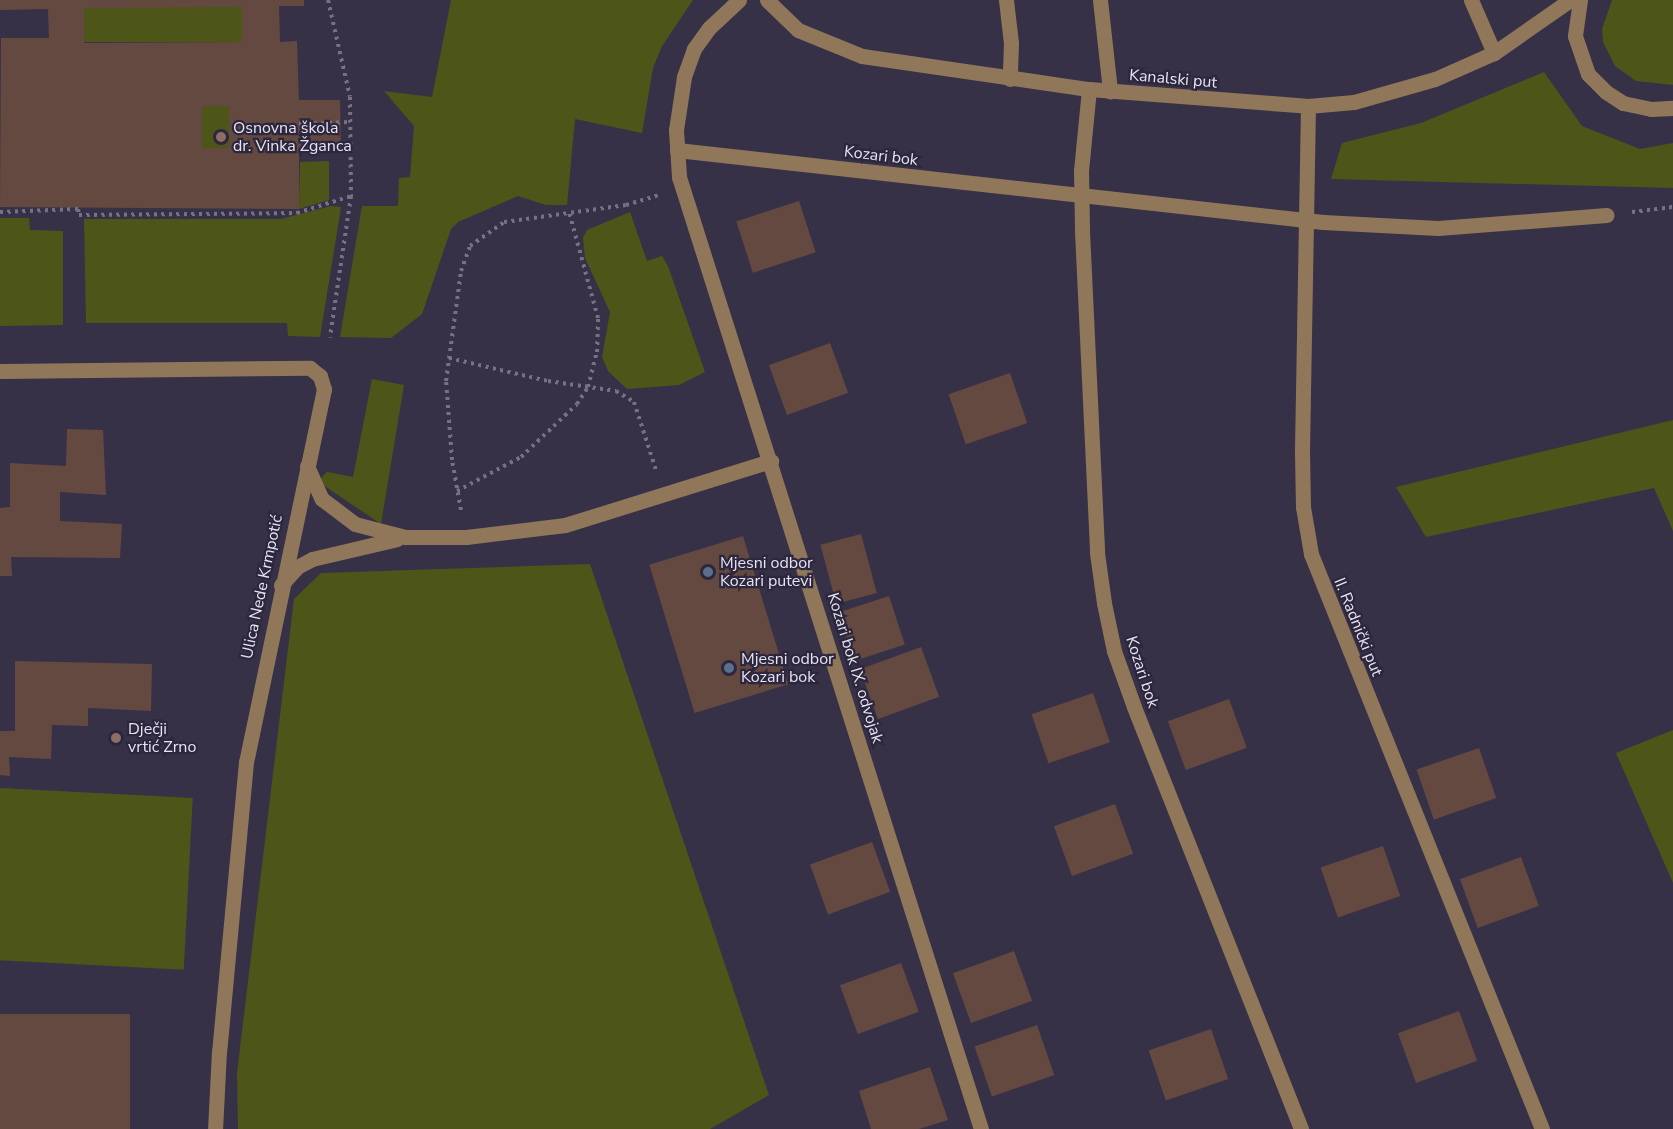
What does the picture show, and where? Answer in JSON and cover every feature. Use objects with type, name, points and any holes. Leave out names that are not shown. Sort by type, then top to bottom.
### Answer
[{"type":"street","name":"Kozari bok IX. odvojak","points":[[738,0],[725,9],[694,49],[684,78],[677,150],[681,187],[771,461],[981,1129]]},
{"type":"street","name":"Kanalski put","points":[[767,0],[798,30],[862,56],[1110,92],[1308,106],[1396,93],[1494,53],[1570,0]]},
{"type":"street","points":[[1006,0],[1011,43],[1010,79]]},
{"type":"street","points":[[1100,0],[1110,92]]},
{"type":"street","points":[[1471,0],[1494,53]]},
{"type":"street","points":[[1580,0],[1575,36],[1588,74],[1606,92],[1623,103],[1651,110],[1673,108]]},
{"type":"street","name":"Kozari bok","points":[[1089,89],[1082,197],[1097,553],[1114,651],[1297,1128]]},
{"type":"street","name":"II. Radnički put","points":[[1308,106],[1304,220],[1303,485],[1311,554],[1542,1129]]},
{"type":"street","name":"Kozari bok","points":[[677,150],[1304,220],[1438,228],[1607,215]]},
{"type":"street","name":"Ulica Nede Krmpotić","points":[[0,371],[310,368],[320,376],[324,389],[281,585],[246,762],[215,1129]]},
{"type":"street","points":[[281,585],[297,567],[331,552],[405,537],[466,537],[565,525],[771,461]]},
{"type":"street","points":[[307,465],[322,499],[341,514],[355,524],[405,537]]},
{"type":"path","points":[[328,0],[350,97],[351,196],[330,338]]},
{"type":"path","points":[[298,124],[350,122]]},
{"type":"path","points":[[466,537],[457,490],[446,381],[461,271],[470,246],[504,222],[626,205],[681,187]]},
{"type":"path","points":[[0,212],[78,209],[79,215],[297,213],[351,196]]},
{"type":"path","points":[[1607,215],[1673,207]]},
{"type":"path","points":[[457,490],[521,457],[577,404],[588,387],[597,352],[598,318],[569,212]]},
{"type":"path","points":[[449,358],[616,391],[634,402],[664,494]]},
{"type":"green space","points":[[451,0],[693,0],[662,46],[653,68],[642,133],[575,119],[567,205],[546,205],[518,196],[458,222],[451,229],[422,314],[391,338],[340,337],[362,206],[398,206],[399,178],[410,177],[414,126],[384,91],[432,97]]},
{"type":"green space","points":[[1612,0],[1673,0],[1673,85],[1636,81],[1615,66],[1603,42],[1602,29]]},
{"type":"green space","points":[[84,7],[242,7],[242,42],[84,42]]},
{"type":"green space","points":[[1544,72],[1582,126],[1640,149],[1673,143],[1673,188],[1331,179],[1342,143],[1421,123]]},
{"type":"green space","points":[[202,106],[229,106],[229,148],[202,148]]},
{"type":"green space","points":[[329,161],[329,200],[299,209],[300,162]]},
{"type":"green space","points":[[331,206],[341,207],[320,337],[288,336],[287,323],[86,323],[84,219],[281,219]]},
{"type":"green space","points":[[630,212],[647,261],[662,256],[668,266],[705,372],[679,385],[627,389],[608,371],[602,357],[610,312],[585,258],[583,238],[587,230]]},
{"type":"green space","points":[[0,218],[29,218],[30,230],[63,231],[63,325],[0,326]]},
{"type":"green space","points":[[372,379],[404,385],[381,524],[323,485],[320,479],[327,472],[353,477]]},
{"type":"green space","points":[[1673,420],[1673,531],[1654,488],[1426,537],[1396,487]]},
{"type":"green space","points":[[590,564],[769,1095],[710,1129],[238,1129],[237,1073],[294,599],[321,573]]},
{"type":"green space","points":[[1673,730],[1673,883],[1616,753]]},
{"type":"green space","points":[[0,788],[193,798],[184,970],[0,960]]},
{"type":"building","points":[[0,0],[304,0],[304,6],[279,6],[280,42],[297,41],[299,100],[340,100],[341,149],[299,149],[299,209],[0,207],[1,38],[49,38],[48,9],[0,10]],"holes":[[[242,7],[242,42],[84,43],[84,8]],[[202,106],[229,106],[229,148],[202,148]]]},
{"type":"building","points":[[799,201],[816,252],[753,273],[736,221]]},
{"type":"building","points":[[830,343],[848,393],[787,415],[769,365]]},
{"type":"building","points":[[1010,373],[1027,423],[966,444],[949,394]]},
{"type":"building","points":[[67,429],[103,430],[106,495],[60,492],[60,521],[122,524],[120,558],[11,557],[12,576],[0,576],[0,508],[10,507],[10,463],[66,466]]},
{"type":"building","points":[[861,534],[877,593],[836,604],[820,545]]},
{"type":"building","points":[[743,536],[788,684],[695,713],[649,565]]},
{"type":"building","points":[[889,596],[905,645],[854,661],[839,612]]},
{"type":"building","points":[[921,647],[939,697],[878,719],[860,669]]},
{"type":"building","points":[[15,661],[152,664],[151,711],[88,708],[88,726],[52,725],[51,759],[9,757],[10,776],[0,775],[0,731],[15,731]]},
{"type":"building","points":[[1093,693],[1110,742],[1048,763],[1032,714]]},
{"type":"building","points":[[1229,699],[1247,748],[1186,770],[1168,721]]},
{"type":"building","points":[[1479,748],[1496,798],[1434,820],[1417,769]]},
{"type":"building","points":[[1115,804],[1133,854],[1072,876],[1054,826]]},
{"type":"building","points":[[872,842],[890,892],[828,914],[810,865]]},
{"type":"building","points":[[1383,846],[1400,896],[1338,918],[1321,867]]},
{"type":"building","points":[[1521,857],[1539,906],[1478,928],[1460,879]]},
{"type":"building","points":[[1014,951],[1032,1001],[971,1023],[953,973]]},
{"type":"building","points":[[901,963],[919,1012],[858,1034],[840,985]]},
{"type":"building","points":[[1459,1011],[1477,1061],[1416,1083],[1398,1033]]},
{"type":"building","points":[[0,1014],[130,1014],[130,1129],[0,1129]]},
{"type":"building","points":[[1037,1025],[1054,1075],[992,1097],[975,1046]]},
{"type":"building","points":[[1211,1029],[1228,1079],[1166,1101],[1149,1050]]},
{"type":"building","points":[[930,1067],[948,1120],[919,1129],[871,1129],[859,1091]]},
{"type":"place","name":"Osnovna škola dr. Vinka Žganca","points":[[221,137]]},
{"type":"place","name":"Mjesni odbor Kozari putevi","points":[[708,572]]},
{"type":"place","name":"Mjesni odbor Kozari bok","points":[[729,668]]},
{"type":"place","name":"Dječji vrtić Zrno","points":[[116,738]]}]
